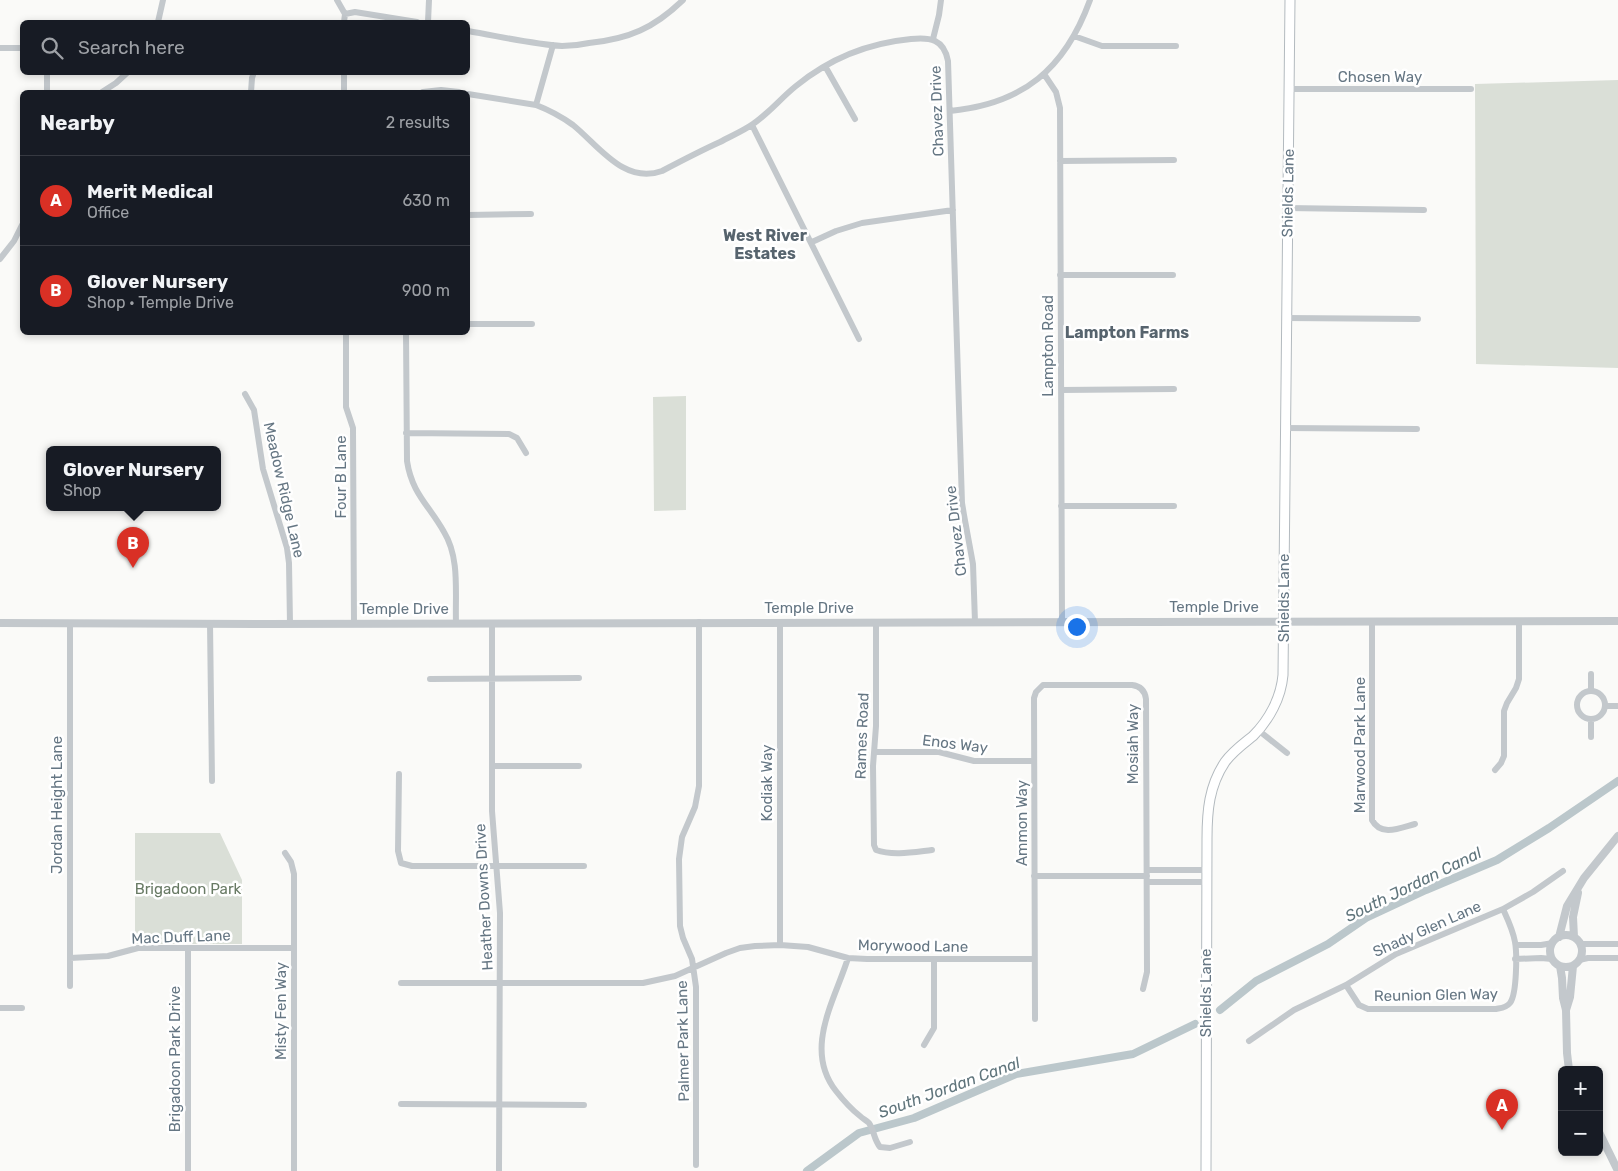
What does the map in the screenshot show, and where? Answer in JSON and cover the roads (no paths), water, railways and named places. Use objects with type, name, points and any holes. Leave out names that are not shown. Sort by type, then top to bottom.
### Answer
[{"type":"main road","name":"Shields Lane","points":[[1206,1171],[1207,813],[1213,785],[1221,769],[1231,755],[1258,730],[1274,706],[1282,682],[1290,0]]},
{"type":"street","points":[[158,20],[163,0]]},
{"type":"street","points":[[337,0],[346,14],[344,20]]},
{"type":"street","points":[[428,20],[429,0]]},
{"type":"street","points":[[470,31],[554,45],[571,46],[606,41],[626,37],[655,24],[683,0]]},
{"type":"street","points":[[470,94],[536,105],[554,113],[573,125],[606,157],[617,164],[648,174],[662,171],[752,125],[795,86],[825,66],[848,55],[874,45],[910,39],[927,38],[933,40],[940,15],[941,0]]},
{"type":"street","points":[[950,111],[973,109],[1000,100],[1029,86],[1055,63],[1074,36],[1090,0]]},
{"type":"street","points":[[346,14],[355,12],[405,20]]},
{"type":"street","points":[[1074,36],[1102,46],[1176,46]]},
{"type":"street","name":"Chavez Drive","points":[[933,40],[940,43],[947,54],[948,60],[962,503],[973,564],[976,622]]},
{"type":"street","points":[[536,105],[554,45]]},
{"type":"street","points":[[0,48],[20,48]]},
{"type":"street","points":[[825,66],[856,119]]},
{"type":"street","name":"Lampton Road","points":[[1044,74],[1052,84],[1059,100],[1062,621]]},
{"type":"street","points":[[47,75],[47,90]]},
{"type":"street","points":[[105,90],[125,75]]},
{"type":"street","points":[[251,90],[253,75]]},
{"type":"street","points":[[344,75],[344,90]]},
{"type":"street","name":"Chosen Way","points":[[1289,89],[1471,89]]},
{"type":"street","points":[[752,125],[859,339]]},
{"type":"street","points":[[1060,162],[1174,160]]},
{"type":"street","points":[[1288,208],[1424,210]]},
{"type":"street","points":[[812,242],[836,231],[862,224],[953,210]]},
{"type":"street","points":[[470,215],[531,214]]},
{"type":"street","points":[[0,258],[14,241],[20,229]]},
{"type":"street","points":[[1060,275],[1173,275]]},
{"type":"street","points":[[1286,318],[1418,319]]},
{"type":"street","points":[[470,324],[532,324]]},
{"type":"street","name":"Four B Lane","points":[[346,335],[346,407],[353,432],[354,623]]},
{"type":"street","points":[[406,335],[407,461],[412,482],[422,501],[444,532],[452,552],[456,573],[456,623]]},
{"type":"street","points":[[1061,390],[1174,389]]},
{"type":"street","name":"Meadow Ridge Lane","points":[[245,394],[254,410],[263,469],[290,562],[290,624]]},
{"type":"street","points":[[1285,428],[1417,430]]},
{"type":"street","points":[[406,434],[509,434],[518,438],[526,453]]},
{"type":"street","points":[[1061,506],[1174,506]]},
{"type":"street","name":"Marwood Park Lane","points":[[1372,621],[1372,820],[1377,827],[1385,831],[1415,824]]},
{"type":"street","points":[[1495,770],[1504,756],[1505,707],[1519,679],[1519,621]]},
{"type":"street","name":"Temple Drive","points":[[0,623],[1618,621]]},
{"type":"street","name":"Palmer Park Lane","points":[[696,1165],[696,987],[694,969],[680,926],[679,859],[682,837],[695,807],[700,786],[699,622]]},
{"type":"street","name":"Kodiak Way","points":[[780,622],[780,945]]},
{"type":"street","name":"Rames Road","points":[[876,622],[873,840],[876,850],[886,852],[932,850]]},
{"type":"street","name":"Jordan Height Lane","points":[[70,623],[70,986]]},
{"type":"street","points":[[210,623],[212,781]]},
{"type":"street","name":"Heather Downs Drive","points":[[492,623],[493,835],[500,914],[500,1171]]},
{"type":"street","points":[[1591,674],[1591,691]]},
{"type":"street","points":[[430,679],[579,678]]},
{"type":"street","name":"Mosiah Way","points":[[1038,689],[1047,685],[1132,685],[1139,686],[1144,691],[1146,709],[1147,876]]},
{"type":"street","name":"Ammon Way","points":[[1035,1019],[1034,698],[1038,689]]},
{"type":"street","points":[[1591,691],[1600,694],[1605,706],[1602,714],[1591,719],[1583,716],[1577,705],[1580,696],[1591,691]]},
{"type":"street","points":[[1605,706],[1618,706]]},
{"type":"street","points":[[1591,719],[1591,737]]},
{"type":"street","points":[[1258,730],[1287,753]]},
{"type":"street","name":"Enos Way","points":[[874,752],[939,752],[974,761],[1034,761]]},
{"type":"street","points":[[492,766],[579,766]]},
{"type":"street","points":[[399,774],[398,851],[401,863],[412,866],[584,866]]},
{"type":"street","points":[[1516,944],[1541,946],[1553,943],[1559,937],[1567,906],[1580,884],[1618,836]]},
{"type":"street","name":"Misty Fen Way","points":[[285,853],[291,862],[294,874],[294,1171]]},
{"type":"street","points":[[1147,876],[1206,870]]},
{"type":"street","name":"Shady Glen Lane","points":[[1249,1041],[1294,1010],[1346,985],[1396,954],[1504,909],[1563,871]]},
{"type":"street","points":[[1034,876],[1147,876],[1207,882]]},
{"type":"street","points":[[1143,989],[1147,972],[1147,876]]},
{"type":"street","points":[[1566,1010],[1576,963],[1582,955],[1580,944],[1574,937],[1573,917],[1580,884]]},
{"type":"street","points":[[1504,909],[1516,944],[1516,959],[1552,959],[1564,967],[1588,958],[1618,958]]},
{"type":"street","points":[[1559,937],[1574,937]]},
{"type":"street","points":[[1552,959],[1553,943]]},
{"type":"street","points":[[1580,944],[1618,944]]},
{"type":"street","name":"Morywood Lane","points":[[401,983],[644,983],[675,976],[740,948],[780,945],[808,947],[848,958],[934,960],[1034,959]]},
{"type":"street","name":"Mac Duff Lane","points":[[70,958],[108,956],[138,948],[294,948]]},
{"type":"street","name":"Brigadoon Park Drive","points":[[188,948],[188,1171]]},
{"type":"street","points":[[848,958],[824,1026],[821,1048],[830,1082],[836,1091],[872,1129],[877,1144],[880,1147],[885,1149],[910,1142]]},
{"type":"street","name":"Reunion Glen Way","points":[[1346,985],[1359,1005],[1368,1009],[1496,1009],[1508,1005],[1513,996],[1516,959]]},
{"type":"street","points":[[924,1046],[934,1028],[934,960]]},
{"type":"street","points":[[1560,966],[1562,998],[1566,1010],[1569,1066]]},
{"type":"street","points":[[0,1008],[22,1008]]},
{"type":"street","points":[[401,1104],[584,1105]]},
{"type":"street","points":[[1603,1140],[1618,1171]]},
{"type":"waterway","name":"South Jordan Canal","points":[[1220,1010],[1256,981],[1328,944],[1366,918],[1497,860],[1549,828],[1618,781]]},
{"type":"waterway","name":"South Jordan Canal","points":[[807,1171],[859,1133],[914,1118],[1016,1074],[1133,1054],[1195,1024]]},
{"type":"place","name":"Glover Nursery","points":[[133,568]]},
{"type":"place","name":"Merit Medical","points":[[1502,1130]]},
{"type":"district","name":"West River Estates","points":[[765,244]]},
{"type":"district","name":"Lampton Farms","points":[[1127,332]]},
{"type":"park label","name":"Brigadoon Park","points":[[188,889]]}]
